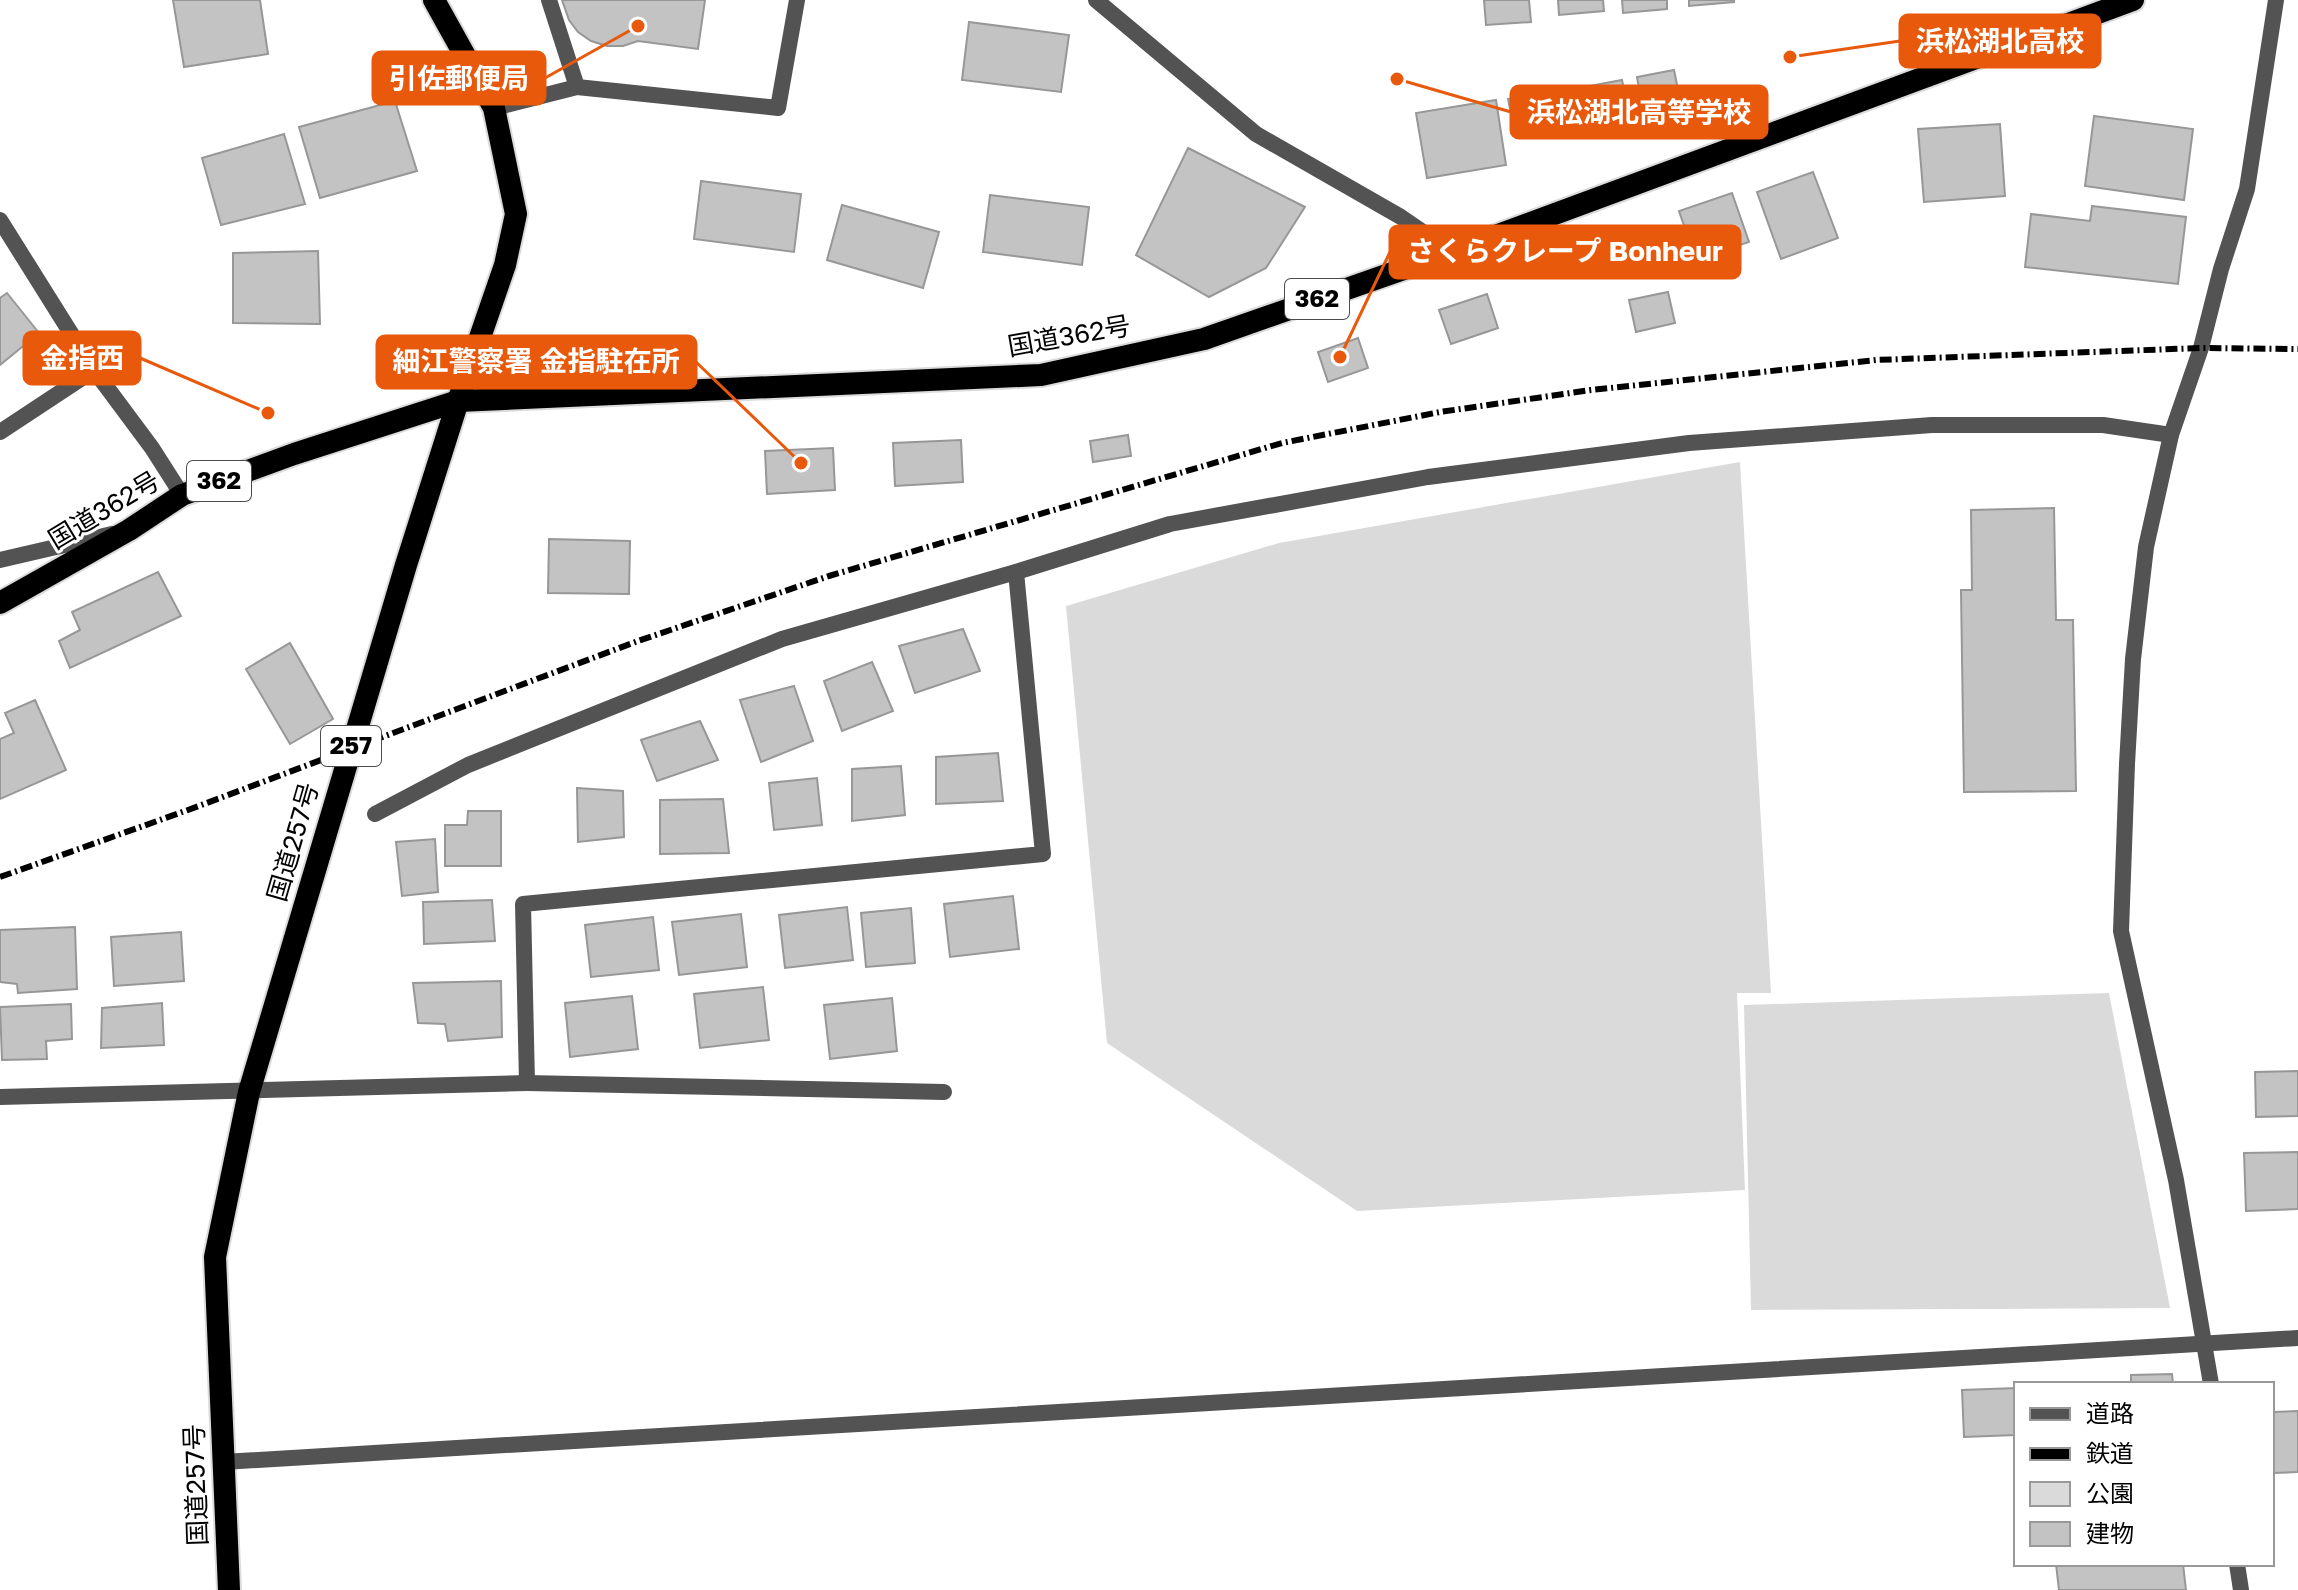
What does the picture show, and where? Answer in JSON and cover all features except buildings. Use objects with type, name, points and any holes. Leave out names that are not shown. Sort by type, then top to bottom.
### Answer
[{"type":"highway","name":"国道257号","points":[[229,1590],[215,1257],[249,1092],[342,773],[458,401],[505,265],[516,214],[494,108],[434,0]]},
{"type":"highway","name":"国道362号","points":[[0,603],[129,530],[182,495],[294,454],[458,401],[1041,375],[1204,339],[1452,252],[2133,0]]},
{"type":"street","points":[[549,0],[577,87]]},
{"type":"street","points":[[494,108],[577,87],[778,108],[797,0]]},
{"type":"street","points":[[1096,0],[1256,134],[1401,217],[1452,252]]},
{"type":"street","points":[[2211,1382],[2176,1180],[2121,931],[2133,659],[2146,547],[2171,435],[2201,348],[2221,269],[2247,189],[2276,0]]},
{"type":"street","points":[[0,220],[94,370],[152,448],[182,495]]},
{"type":"street","points":[[0,432],[94,370]]},
{"type":"street","points":[[375,814],[468,765],[782,639],[1170,524],[1428,477],[1689,443],[1932,425],[2103,425],[2171,435]]},
{"type":"street","points":[[0,560],[129,530]]},
{"type":"street","points":[[527,1083],[523,904],[1043,854],[1016,572]]},
{"type":"street","points":[[0,1097],[527,1083],[944,1092]]},
{"type":"street","points":[[223,1462],[2298,1338]]},
{"type":"street","points":[[2237,1566],[2241,1590]]},
{"type":"green space","points":[[1740,462],[1771,993],[1737,993],[1745,1190],[1357,1211],[1107,1043],[1066,606],[1279,543]]},
{"type":"green space","points":[[2109,993],[2170,1308],[1751,1310],[1744,1005]]},
{"type":"railway","points":[[0,877],[638,641],[829,576],[1282,443],[1440,412],[1591,390],[1876,360],[2201,348],[2298,349]]},
{"type":"place","name":"引佐郵便局","points":[[638,26]]},
{"type":"place","name":"浜松湖北高校","points":[[1790,57]]},
{"type":"place","name":"浜松湖北高等学校","points":[[1397,79]]},
{"type":"place","name":"さくらクレープ Bonheur","points":[[1340,357]]},
{"type":"place","name":"金指西","points":[[268,413]]},
{"type":"place","name":"細江警察署 金指駐在所","points":[[801,463]]}]
